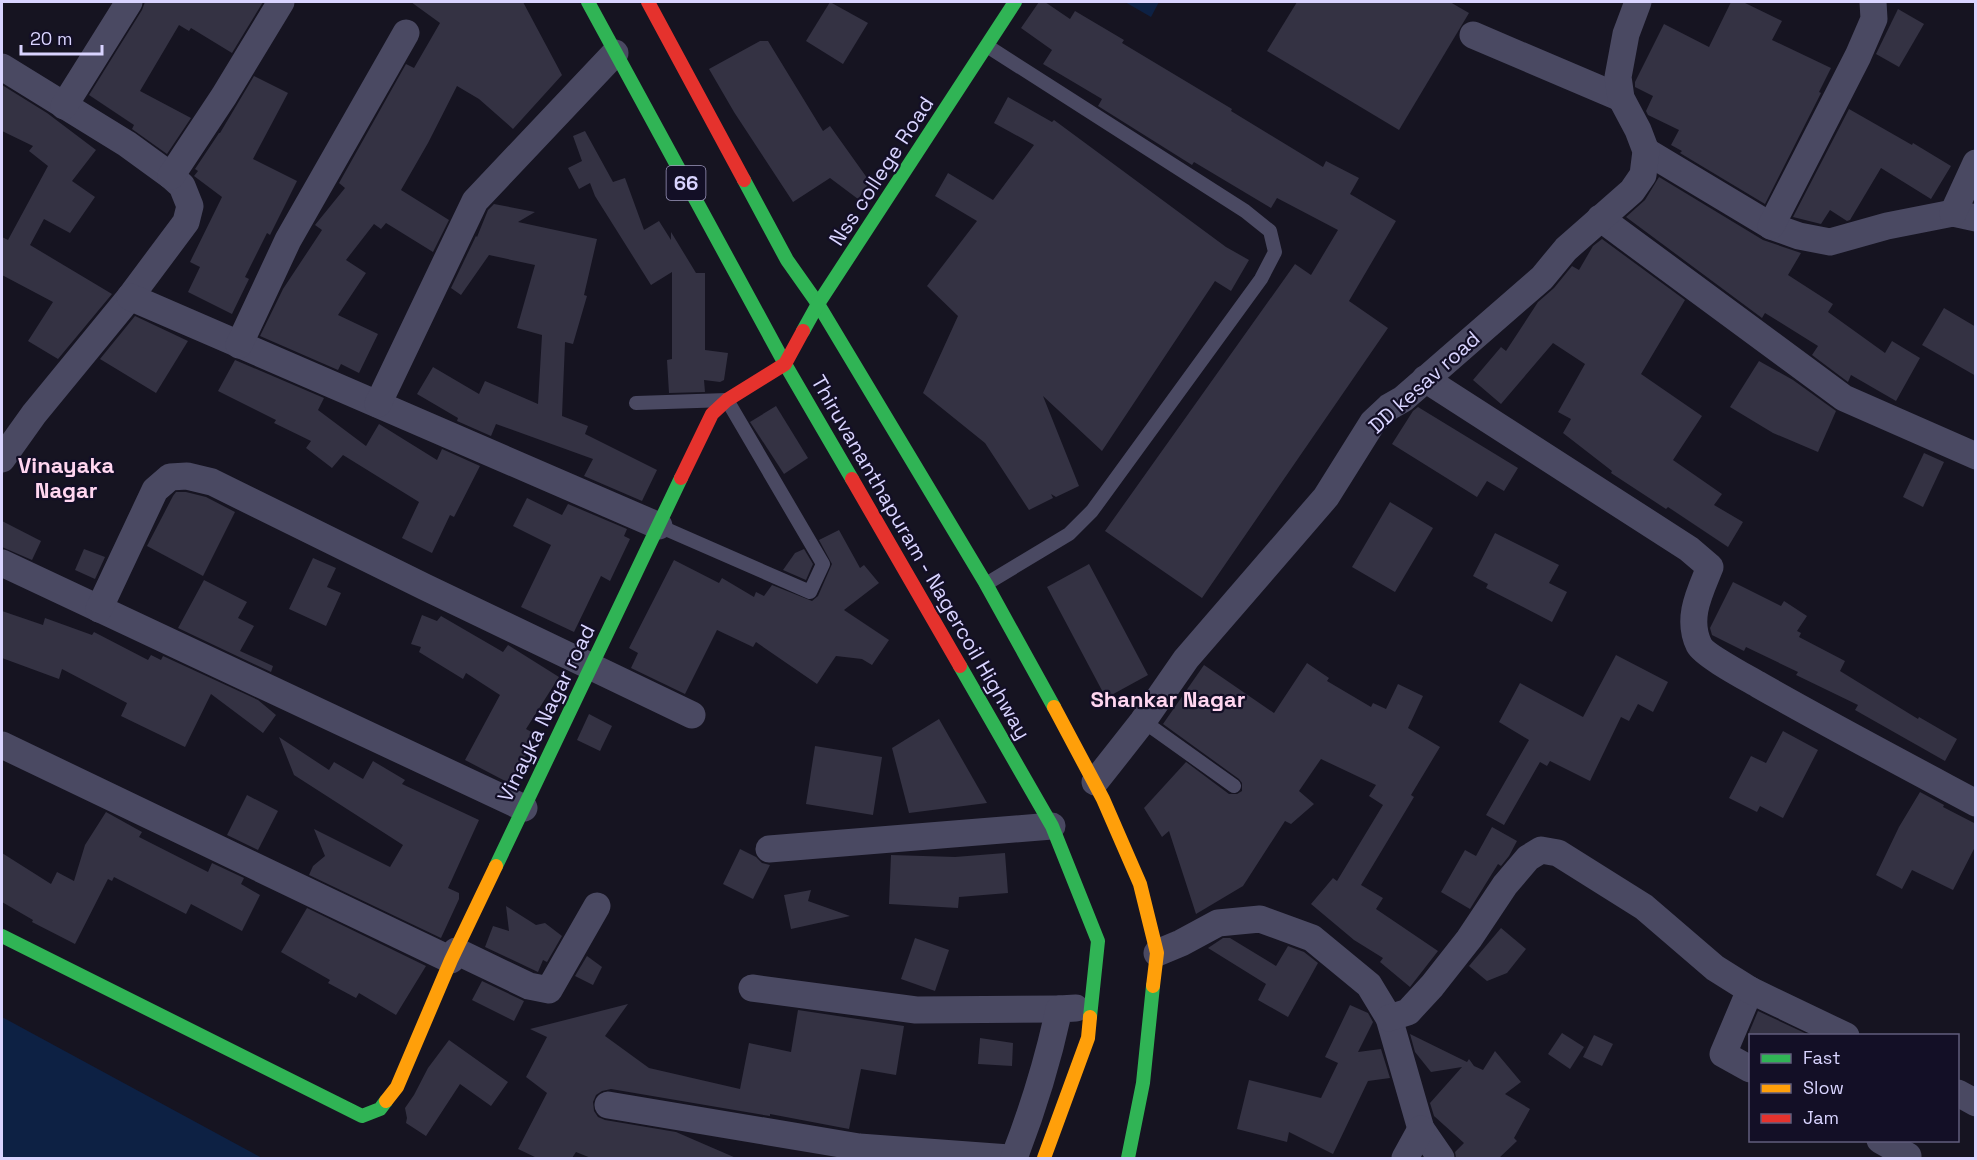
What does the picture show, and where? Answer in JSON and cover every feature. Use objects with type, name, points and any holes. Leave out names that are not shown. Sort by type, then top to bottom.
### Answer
[{"type":"main road","name":"Thiruvananthapuram - Nagercoil Highway","points":[[588,2],[785,364],[1052,826],[1098,941],[1088,1038],[1044,1158]]},
{"type":"main road","name":"Thiruvananthapuram - Nagercoil Highway","points":[[648,2],[787,260],[818,304],[986,584],[1095,782],[1136,874],[1157,954],[1143,1083],[1128,1158]]},
{"type":"main road","name":"Nss college Road","points":[[785,364],[818,304],[1015,2]]},
{"type":"main road","name":"Vinayka Nagar road","points":[[2,936],[362,1116],[380,1109],[398,1087],[454,955],[712,414],[727,400],[785,364]]},
{"type":"street","points":[[64,105],[129,2]]},
{"type":"street","points":[[171,176],[225,96],[281,2]]},
{"type":"street","points":[[1638,2],[1626,34],[1618,77],[1621,98],[1646,151],[1771,226],[1799,236],[1830,242],[1887,226],[1964,215],[1976,163]]},
{"type":"street","points":[[1771,226],[1858,56],[1874,19],[1873,2]]},
{"type":"street","points":[[239,345],[288,240],[406,33]]},
{"type":"street","points":[[1473,35],[1621,98]]},
{"type":"street","points":[[378,404],[475,201],[615,53]]},
{"type":"street","points":[[2,67],[127,144],[171,176],[182,186],[190,206],[186,222],[130,297],[34,414],[2,459]]},
{"type":"street","name":"DD kesav road","points":[[1095,782],[1143,722],[1186,659],[1326,497],[1373,422],[1389,407],[1403,399],[1542,278],[1566,249],[1632,191],[1643,175],[1646,151]]},
{"type":"street","points":[[1600,218],[1844,398],[1976,456]]},
{"type":"street","points":[[130,297],[659,526]]},
{"type":"street","points":[[1425,379],[1689,549],[1710,567],[1694,609],[1694,633],[1700,648],[1827,724],[1976,802]]},
{"type":"street","points":[[99,609],[155,490],[170,477],[187,476],[212,482],[692,715]]},
{"type":"street","points":[[2,563],[524,808]]},
{"type":"street","points":[[2,745],[454,955],[529,986],[549,990],[597,906]]},
{"type":"street","points":[[770,849],[1052,826]]},
{"type":"street","points":[[1389,1018],[1408,1012],[1432,986],[1469,939],[1506,885],[1528,858],[1541,850],[1558,853],[1644,907],[1715,968],[1750,990],[1844,1034]]},
{"type":"street","points":[[1157,954],[1218,923],[1260,919],[1312,938],[1369,985],[1389,1018],[1420,1129],[1441,1158]]},
{"type":"street","points":[[752,988],[916,1010],[1091,1008]]},
{"type":"street","points":[[1749,1068],[1723,1053],[1750,990]]},
{"type":"street","points":[[1014,1158],[1048,1062],[1059,1009]]},
{"type":"street","points":[[1959,1094],[1976,1102]]},
{"type":"street","points":[[608,1105],[859,1147],[1009,1158]]},
{"type":"street","points":[[1405,1158],[1420,1129]]},
{"type":"street","points":[[1884,1142],[1908,1156]]},
{"type":"lane","points":[[986,584],[1069,534],[1092,511],[1261,279],[1275,252],[1270,231],[1245,211],[987,46]]},
{"type":"lane","points":[[636,403],[727,400],[823,564],[810,592],[659,526]]},
{"type":"lane","points":[[1143,722],[1234,786]]},
{"type":"water","points":[[1125,2],[1159,2],[1151,17]]},
{"type":"water","points":[[2,1017],[262,1158],[2,1157]]},
{"type":"building","points":[[145,2],[263,2],[232,53],[191,28],[189,31],[179,25],[140,91],[191,118],[167,154],[132,129],[134,125],[89,95]]},
{"type":"building","points":[[411,2],[523,2],[562,75],[513,129],[479,99],[457,86],[401,190],[449,220],[433,252],[386,223],[381,229],[374,224],[346,260],[366,273],[338,315],[378,334],[359,373],[341,364],[338,370],[260,336],[283,289],[322,230],[315,225],[345,188],[339,183],[406,64],[414,68],[440,23]]},
{"type":"building","points":[[830,2],[868,23],[843,64],[806,41]]},
{"type":"building","points":[[1039,2],[1045,2],[1070,19],[1075,11],[1124,40],[1122,43],[1323,167],[1326,161],[1359,178],[1350,194],[1396,221],[1349,301],[1388,328],[1202,598],[1105,531],[1295,264],[1311,275],[1338,230],[1277,198],[1271,208],[1194,162],[1192,165],[1098,106],[1102,99],[1043,64],[1052,50],[1021,28]]},
{"type":"building","points":[[1297,2],[1450,2],[1469,13],[1399,130],[1267,51]]},
{"type":"building","points":[[1731,2],[1743,2],[1782,21],[1772,40],[1831,68],[1819,92],[1821,93],[1765,204],[1680,153],[1682,151],[1671,145],[1679,130],[1648,115],[1646,111],[1653,96],[1635,87],[1635,82],[1664,24],[1709,47]]},
{"type":"building","points":[[1898,9],[1924,24],[1899,67],[1876,54]]},
{"type":"building","points":[[760,41],[768,41],[823,131],[830,126],[870,182],[858,199],[830,178],[793,202],[734,112],[709,69]]},
{"type":"building","points":[[254,76],[288,93],[253,159],[297,181],[270,235],[267,233],[245,277],[249,279],[232,314],[188,292],[200,267],[190,262],[222,197],[194,176],[198,171],[195,169],[220,133]]},
{"type":"building","points":[[2,85],[47,113],[96,150],[72,181],[95,197],[70,233],[44,219],[30,245],[112,294],[58,359],[28,341],[53,302],[2,275],[2,237],[8,240],[48,166],[29,151],[33,146],[2,131]]},
{"type":"building","points":[[1008,97],[1052,122],[1054,120],[1226,247],[1249,260],[1231,291],[1215,281],[1102,451],[1043,396],[1079,486],[1056,497],[1051,494],[1053,498],[1029,510],[985,443],[923,393],[958,316],[927,286],[977,221],[935,196],[948,173],[993,200],[1034,145],[994,123]]},
{"type":"building","points":[[1849,109],[1951,166],[1931,199],[1881,168],[1850,220],[1847,221],[1830,210],[1821,224],[1793,217]]},
{"type":"building","points":[[585,131],[613,182],[625,178],[644,230],[659,221],[671,240],[671,232],[696,273],[705,273],[705,350],[728,353],[724,380],[720,382],[704,380],[705,392],[669,393],[667,360],[672,359],[672,272],[651,285],[595,196],[590,183],[579,189],[568,168],[582,161],[573,136]]},
{"type":"building","points":[[1659,177],[1763,240],[1801,253],[1788,275],[1833,304],[1828,312],[1885,353],[1892,341],[1920,358],[1896,401],[1851,375],[1848,382],[1812,355],[1818,346],[1765,313],[1762,318],[1626,217],[1645,200]]},
{"type":"building","points":[[494,204],[535,212],[518,222],[597,239],[584,295],[587,296],[573,344],[565,342],[562,416],[588,426],[585,434],[657,470],[642,501],[584,476],[593,459],[496,424],[491,436],[457,421],[458,418],[417,394],[433,367],[479,394],[485,381],[538,404],[542,335],[517,328],[535,265],[489,255],[461,295],[451,288],[488,210]]},
{"type":"building","points":[[1602,239],[1685,300],[1641,374],[1702,416],[1673,460],[1722,494],[1714,505],[1743,522],[1728,547],[1611,473],[1612,471],[1563,433],[1571,419],[1558,412],[1585,364],[1553,343],[1501,404],[1473,380],[1501,347],[1506,351],[1538,302],[1554,288],[1572,266],[1579,270],[1593,246]]},
{"type":"building","points":[[1944,308],[1976,327],[1976,376],[1922,345]]},
{"type":"building","points":[[135,316],[188,341],[156,393],[100,359]]},
{"type":"building","points":[[235,360],[324,398],[318,410],[366,446],[379,424],[437,460],[442,449],[480,466],[454,517],[450,515],[432,553],[402,538],[419,502],[343,455],[332,468],[306,448],[311,441],[274,423],[276,420],[218,391]]},
{"type":"building","points":[[1759,361],[1793,380],[1836,411],[1818,452],[1773,433],[1730,407]]},
{"type":"building","points":[[776,406],[808,458],[784,474],[750,422]]},
{"type":"building","points":[[1418,407],[1518,468],[1504,491],[1487,481],[1477,497],[1392,444]]},
{"type":"building","points":[[1924,453],[1944,462],[1923,507],[1903,497]]},
{"type":"building","points":[[176,492],[206,497],[235,512],[203,576],[147,546]]},
{"type":"building","points":[[527,498],[562,515],[568,504],[627,529],[624,536],[630,539],[610,581],[601,576],[574,632],[521,607],[551,545],[513,526]]},
{"type":"building","points":[[1390,502],[1433,528],[1395,592],[1352,567]]},
{"type":"building","points":[[2,521],[41,541],[32,560],[2,547]]},
{"type":"building","points":[[839,530],[860,568],[864,565],[879,583],[844,610],[889,640],[872,665],[862,659],[836,656],[817,684],[756,642],[753,647],[717,630],[685,694],[631,668],[638,653],[629,648],[674,560],[719,583],[722,578],[754,597],[756,592],[764,596],[772,585],[812,601],[818,596],[832,564],[819,540]]},
{"type":"building","points":[[1495,533],[1559,565],[1549,583],[1567,592],[1552,622],[1486,588],[1488,584],[1473,576]]},
{"type":"building","points":[[84,549],[105,557],[95,579],[75,570]]},
{"type":"building","points":[[804,549],[813,564],[806,580],[783,570],[795,553]]},
{"type":"building","points":[[313,558],[336,568],[327,587],[341,593],[326,626],[289,609]]},
{"type":"building","points":[[1089,564],[1148,675],[1106,698],[1047,587]]},
{"type":"building","points":[[204,580],[247,602],[238,618],[254,626],[240,651],[273,666],[271,672],[178,628]]},
{"type":"building","points":[[1733,582],[1781,606],[1784,601],[1807,616],[1797,631],[1801,633],[1799,637],[1845,661],[1840,671],[1918,719],[1919,717],[1957,739],[1945,761],[1855,710],[1858,705],[1796,675],[1798,672],[1746,647],[1744,651],[1712,635],[1710,628]]},
{"type":"building","points":[[2,611],[43,625],[45,618],[92,635],[94,632],[148,660],[151,655],[161,660],[163,656],[258,700],[276,715],[263,733],[211,694],[185,747],[121,716],[127,703],[62,669],[59,679],[2,658]]},
{"type":"building","points":[[422,615],[437,621],[441,616],[503,652],[508,645],[559,677],[526,729],[537,735],[511,784],[465,760],[500,695],[466,673],[463,679],[419,652],[421,647],[411,644]]},
{"type":"building","points":[[1616,655],[1668,682],[1653,712],[1638,704],[1629,721],[1621,717],[1590,781],[1550,761],[1547,766],[1540,762],[1504,825],[1486,815],[1529,740],[1499,722],[1520,683],[1583,717]]},
{"type":"building","points":[[1307,663],[1329,678],[1327,681],[1371,707],[1373,703],[1386,709],[1398,684],[1423,696],[1408,728],[1440,747],[1411,795],[1414,797],[1361,885],[1383,898],[1376,909],[1438,951],[1410,987],[1380,962],[1383,958],[1354,940],[1311,904],[1333,878],[1337,881],[1383,805],[1369,796],[1376,785],[1321,759],[1299,791],[1314,804],[1291,824],[1285,821],[1243,886],[1196,914],[1169,831],[1162,837],[1144,808],[1186,762],[1229,794],[1242,791],[1242,783],[1239,779],[1163,724],[1204,665],[1274,713]]},
{"type":"building","points":[[589,714],[612,726],[600,751],[577,740]]},
{"type":"building","points":[[939,719],[987,803],[909,813],[892,748]]},
{"type":"building","points":[[1783,731],[1818,750],[1783,818],[1760,806],[1757,812],[1729,798],[1751,756],[1766,763]]},
{"type":"building","points":[[279,737],[329,770],[334,762],[363,779],[373,761],[405,780],[402,784],[479,820],[448,888],[459,893],[459,899],[441,938],[309,875],[313,866],[325,856],[314,829],[390,867],[403,845],[294,775]]},
{"type":"building","points":[[815,746],[882,757],[873,815],[806,804]]},
{"type":"building","points":[[1920,792],[1976,824],[1976,845],[1953,890],[1912,870],[1902,889],[1876,875],[1899,827]]},
{"type":"building","points":[[247,795],[278,811],[258,850],[227,835]]},
{"type":"building","points":[[106,812],[142,832],[139,837],[208,872],[212,863],[244,878],[241,884],[260,895],[242,931],[191,904],[186,914],[114,877],[112,881],[108,879],[75,944],[32,922],[33,920],[2,902],[2,853],[51,884],[57,872],[74,881],[85,845]]},
{"type":"building","points":[[1492,827],[1517,841],[1501,866],[1498,864],[1470,909],[1441,892],[1465,850],[1476,856]]},
{"type":"building","points":[[740,849],[756,857],[762,863],[770,865],[753,899],[723,884]]},
{"type":"building","points":[[1005,853],[1008,893],[959,897],[958,908],[889,904],[891,855],[955,857]]},
{"type":"building","points":[[811,890],[808,901],[850,916],[791,929],[784,895]]},
{"type":"building","points":[[506,906],[536,925],[545,923],[562,936],[547,962],[543,960],[538,972],[485,947],[493,926],[509,931]]},
{"type":"building","points":[[307,908],[426,966],[396,1015],[359,993],[356,998],[328,983],[330,980],[281,952]]},
{"type":"building","points":[[1501,928],[1526,949],[1507,973],[1487,981],[1469,966]]},
{"type":"building","points":[[915,938],[949,950],[935,991],[901,979]]},
{"type":"building","points":[[1223,938],[1230,938],[1276,966],[1288,946],[1304,952],[1318,963],[1288,1017],[1258,1000],[1266,984],[1208,948]]},
{"type":"building","points":[[587,956],[602,967],[593,985],[575,976]]},
{"type":"building","points":[[482,981],[524,1001],[514,1021],[472,1000]]},
{"type":"building","points":[[628,1004],[605,1036],[649,1068],[740,1089],[749,1043],[791,1052],[798,1010],[904,1026],[896,1075],[861,1069],[849,1129],[611,1089],[596,1095],[593,1102],[594,1111],[598,1117],[605,1120],[676,1132],[736,1158],[591,1158],[576,1152],[572,1158],[537,1158],[518,1149],[547,1093],[526,1077],[547,1037],[530,1029]]},
{"type":"building","points":[[1350,1005],[1368,1013],[1373,1022],[1358,1052],[1381,1049],[1390,1078],[1368,1081],[1333,1154],[1289,1132],[1287,1142],[1237,1129],[1249,1080],[1321,1098],[1338,1063],[1325,1057]]},
{"type":"building","points":[[1758,1011],[1807,1034],[1749,1034]]},
{"type":"building","points":[[1562,1033],[1584,1047],[1570,1069],[1548,1054]]},
{"type":"building","points":[[1410,1034],[1467,1062],[1469,1059],[1474,1066],[1483,1070],[1495,1051],[1521,1082],[1505,1094],[1530,1109],[1514,1138],[1517,1141],[1499,1158],[1456,1158],[1455,1152],[1464,1143],[1434,1116],[1430,1103],[1462,1067],[1431,1072],[1415,1052]]},
{"type":"building","points":[[1594,1035],[1613,1044],[1602,1066],[1583,1057]]},
{"type":"building","points":[[980,1038],[1013,1043],[1012,1066],[978,1064]]},
{"type":"building","points":[[449,1040],[508,1082],[491,1106],[460,1084],[426,1136],[406,1123],[405,1108],[428,1068]]},
{"type":"traffic: fast","points":[[588,2],[785,364],[852,479]]},
{"type":"traffic: fast","points":[[803,331],[818,304],[1015,2]]},
{"type":"traffic: fast","points":[[744,180],[787,260],[818,304],[986,584],[1054,707]]},
{"type":"traffic: fast","points":[[496,866],[681,478]]},
{"type":"traffic: fast","points":[[960,666],[1052,826],[1098,941],[1090,1017]]},
{"type":"traffic: fast","points":[[2,936],[362,1116],[380,1109],[386,1101]]},
{"type":"traffic: fast","points":[[1128,1158],[1143,1083],[1153,986]]},
{"type":"traffic: slow","points":[[1054,707],[1103,799],[1140,884],[1157,953],[1153,986]]},
{"type":"traffic: slow","points":[[386,1101],[397,1087],[451,960],[496,866]]},
{"type":"traffic: slow","points":[[1044,1158],[1088,1038],[1090,1017]]},
{"type":"traffic: jam","points":[[648,2],[744,180]]},
{"type":"traffic: jam","points":[[681,478],[712,414],[727,400],[785,364],[803,331]]},
{"type":"traffic: jam","points":[[852,479],[960,666]]},
{"type":"district","name":"Vinayaka Nagar","points":[[66,478]]},
{"type":"district","name":"Shankar Nagar","points":[[1168,699]]}]
